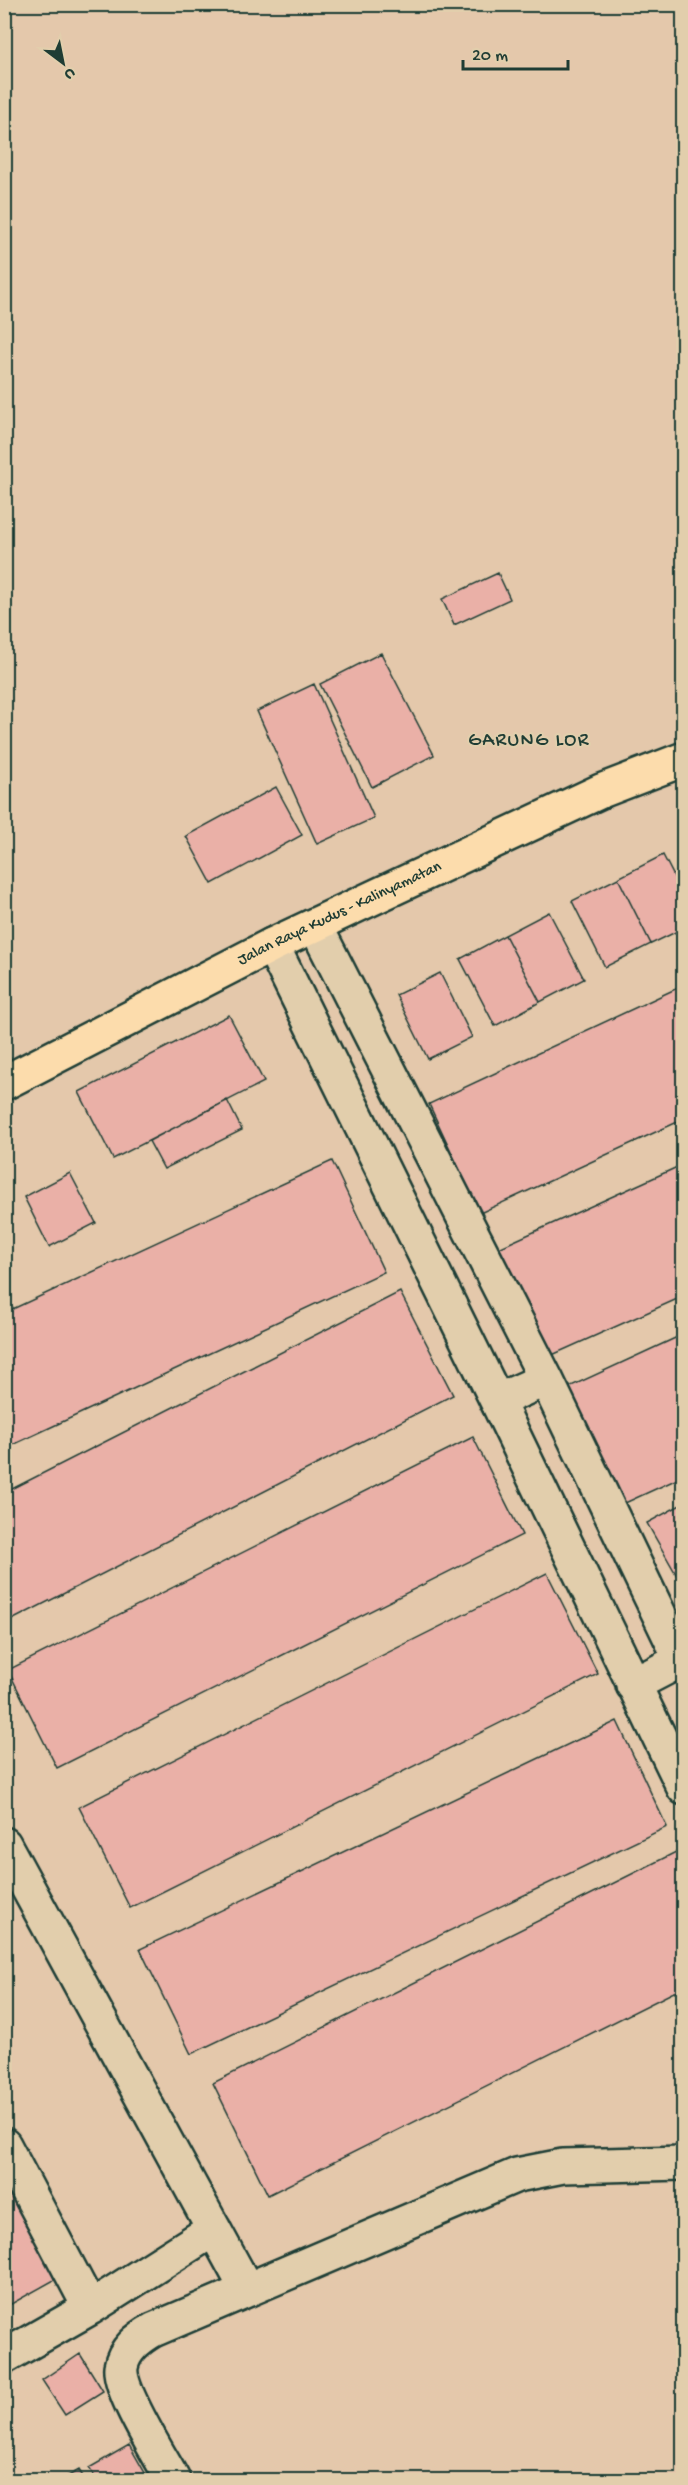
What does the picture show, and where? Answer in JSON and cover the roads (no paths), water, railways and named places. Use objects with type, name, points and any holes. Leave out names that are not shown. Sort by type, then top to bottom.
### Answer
[{"type":"main road","name":"Jalan Raya Kudus - Kalinyamatan","points":[[4,1083],[272,945],[601,791],[684,759]]},
{"type":"street","points":[[315,925],[546,1379],[682,1663],[633,1685]]},
{"type":"street","points":[[272,945],[497,1401],[684,1788]]},
{"type":"street","points":[[497,1401],[546,1379]]},
{"type":"street","points":[[4,1844],[247,2290]]},
{"type":"street","points":[[4,2145],[90,2308]]},
{"type":"street","points":[[173,2481],[129,2397],[121,2368],[127,2352],[137,2339],[457,2198],[517,2175],[562,2166],[684,2163]]},
{"type":"street","points":[[4,2357],[90,2308],[214,2229]]},
{"type":"district","name":"GARUNG LOR","points":[[529,741]]}]
